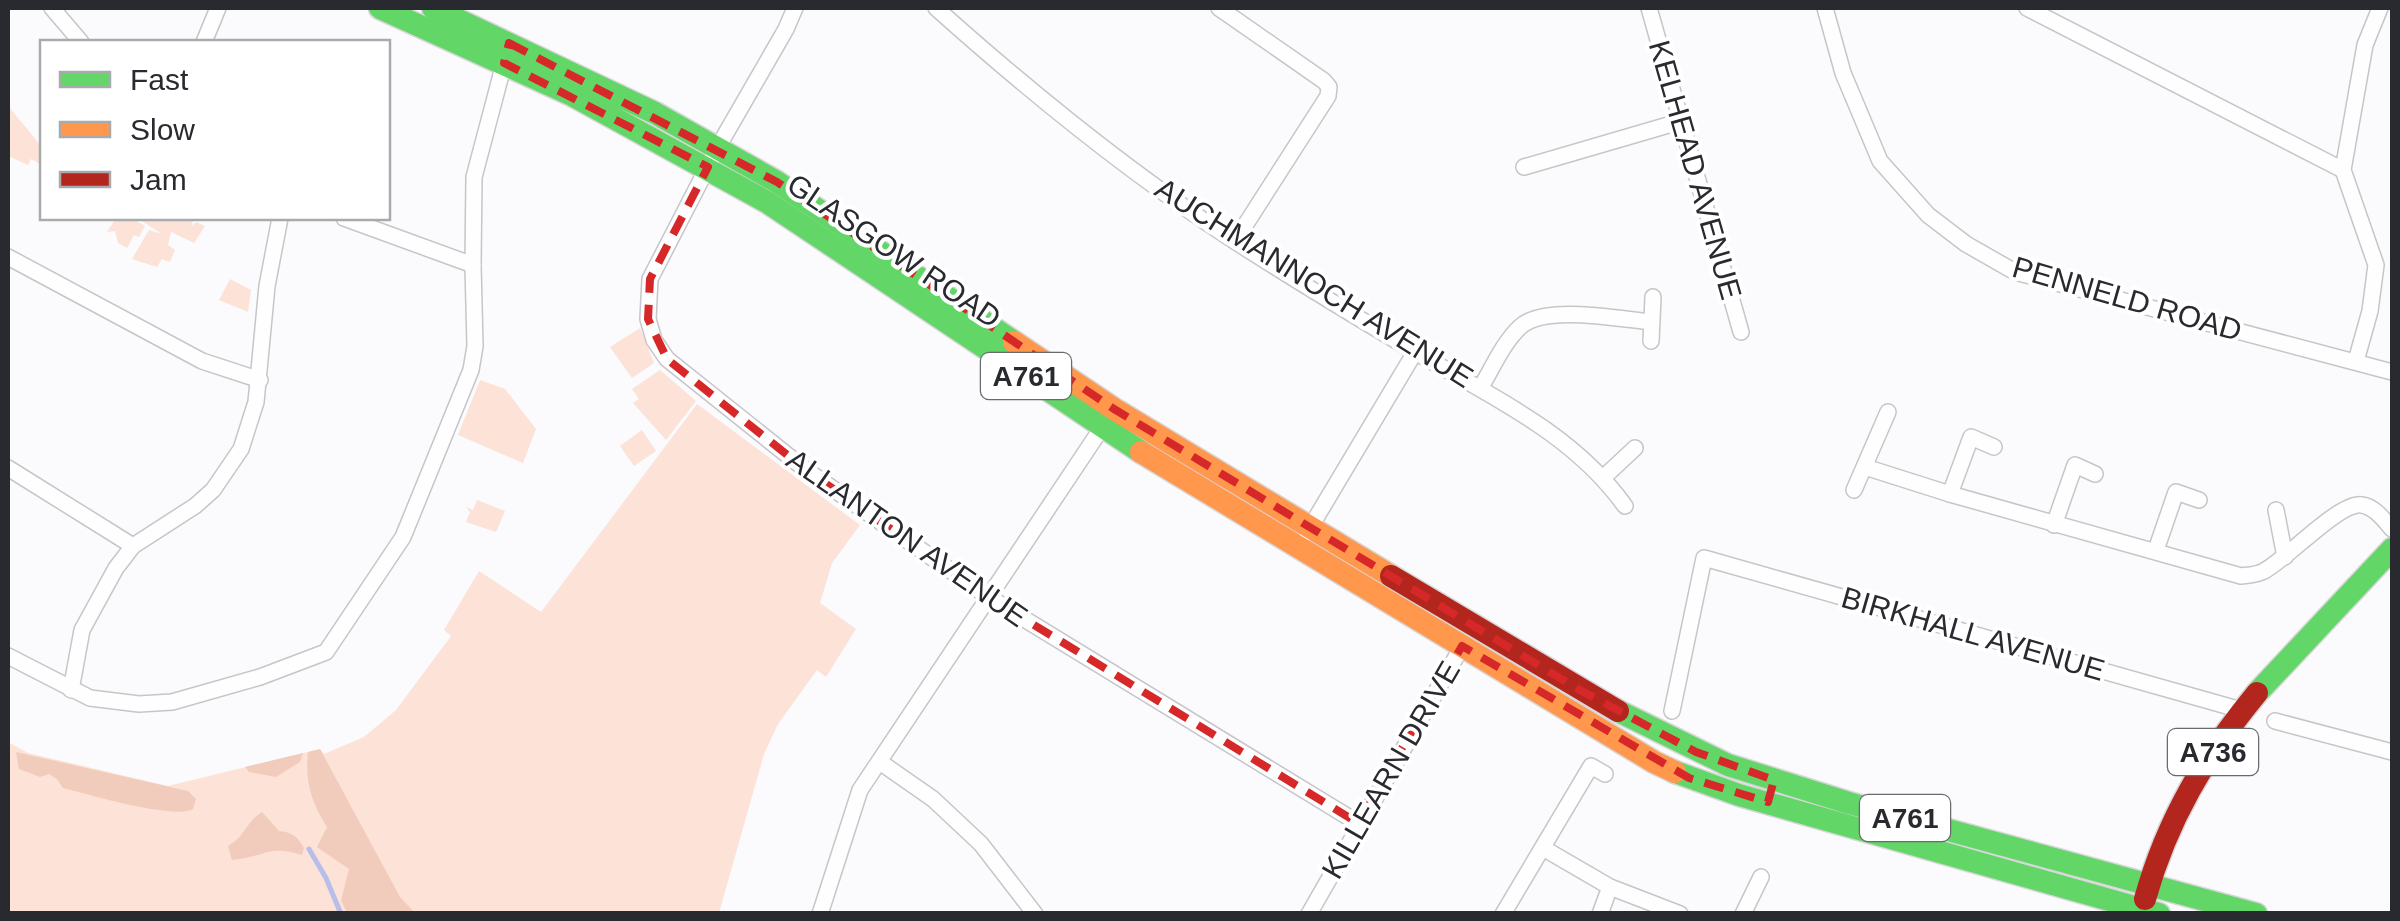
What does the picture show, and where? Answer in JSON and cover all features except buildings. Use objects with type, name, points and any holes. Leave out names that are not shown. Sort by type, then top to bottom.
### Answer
[{"type":"main road","name":"GLASGOW ROAD","points":[[380,8],[507,53]]},
{"type":"main road","name":"GLASGOW ROAD","points":[[433,8],[507,53],[818,207],[1108,418],[1468,636],[1663,766],[1711,786],[1771,791]]},
{"type":"main road","name":"A736","points":[[2147,912],[2149,884],[2165,837],[2186,793],[2242,710],[2392,549]]},
{"type":"main road","name":"A736","points":[[2307,638],[2392,573]]},
{"type":"main road","name":"GLASGOW ROAD","points":[[1468,636],[1728,765],[1771,791]]},
{"type":"main road","name":"A761","points":[[1771,791],[2256,914]]},
{"type":"main road","name":"A761","points":[[1771,791],[2147,912]]},
{"type":"street","points":[[52,8],[79,40]]},
{"type":"street","points":[[205,40],[218,8]]},
{"type":"street","name":"ALLANTON AVENUE","points":[[795,8],[650,279],[648,319],[654,340],[677,370],[767,440],[990,598],[1358,823]]},
{"type":"street","name":"AUCHMANNOCH AVENUE","points":[[936,8],[1070,122],[1235,241],[1415,352],[1481,387],[1580,455],[1604,476],[1625,506]]},
{"type":"street","points":[[1219,8],[1328,87],[1328,96],[1235,241]]},
{"type":"street","name":"KELHEAD AVENUE","points":[[1648,8],[1740,332]]},
{"type":"street","name":"PENNELD ROAD","points":[[1825,8],[1843,73],[1880,162],[1928,215],[1966,244],[2015,272],[2392,372]]},
{"type":"street","points":[[2027,8],[2343,170]]},
{"type":"street","points":[[2356,361],[2370,311],[2376,265],[2343,170],[2365,45],[2380,8]]},
{"type":"street","points":[[8,656],[71,690],[110,702],[172,702],[274,673],[326,652],[403,536],[471,370],[475,346],[474,178],[507,53]]},
{"type":"street","points":[[1524,167],[1682,121]]},
{"type":"street","points":[[71,690],[82,630],[116,568],[133,546],[194,506],[221,480],[246,437],[260,380],[267,286],[280,220]]},
{"type":"street","points":[[349,220],[473,265]]},
{"type":"street","points":[[8,257],[202,361],[260,380]]},
{"type":"street","points":[[1651,342],[1653,297]]},
{"type":"street","points":[[1481,387],[1512,335],[1523,323],[1540,316],[1561,314],[1651,322]]},
{"type":"street","points":[[1304,537],[1415,352]]},
{"type":"street","points":[[1854,490],[1888,412]]},
{"type":"street","points":[[820,914],[860,790],[1108,418]]},
{"type":"street","points":[[1950,494],[1971,437],[1994,447]]},
{"type":"street","points":[[1604,476],[1635,448]]},
{"type":"street","points":[[2054,525],[2075,465],[2095,474]]},
{"type":"street","points":[[1865,467],[2054,525],[2241,576],[2260,574],[2346,507],[2359,504],[2374,510],[2392,530]]},
{"type":"street","points":[[8,468],[133,546]]},
{"type":"street","points":[[2156,550],[2176,492],[2199,500]]},
{"type":"street","points":[[2276,510],[2285,557]]},
{"type":"street","name":"BIRKHALL AVENUE","points":[[1672,711],[1704,558],[2242,710]]},
{"type":"street","name":"KILLEARN DRIVE","points":[[1308,914],[1468,636]]},
{"type":"street","points":[[2275,721],[2392,752]]},
{"type":"street","points":[[880,762],[934,799],[981,844],[1035,914]]},
{"type":"street","points":[[1504,914],[1591,766],[1606,774]]},
{"type":"street","points":[[1542,848],[1610,887],[1680,914]]},
{"type":"street","points":[[1744,914],[1761,877]]},
{"type":"street","points":[[1600,914],[1610,887]]},
{"type":"highlighted area","points":[[509,43],[777,182],[1114,409],[1578,689],[1696,752],[1774,780],[1768,802],[1689,778],[1462,646],[1358,823],[990,598],[806,470],[667,359],[648,319],[650,279],[708,167],[504,63]]},
{"type":"shaded area","points":[[8,106],[40,145],[40,164],[31,159],[28,165],[8,156]]},
{"type":"shaded area","points":[[115,220],[135,220],[145,226],[127,248],[118,243],[115,231],[107,232]]},
{"type":"shaded area","points":[[140,220],[193,220],[192,226],[196,222],[205,226],[194,243],[171,232],[168,245],[175,250],[170,262],[162,259],[157,267],[132,259],[149,230],[162,234]]},
{"type":"shaded area","points":[[230,279],[251,290],[248,312],[219,300]]},
{"type":"shaded area","points":[[640,328],[654,363],[632,378],[610,347]]},
{"type":"shaded area","points":[[660,370],[696,401],[666,440],[633,403],[639,399],[632,389]]},
{"type":"shaded area","points":[[480,380],[505,389],[536,429],[523,463],[458,435]]},
{"type":"shaded area","points":[[697,404],[860,525],[832,563],[820,603],[856,629],[826,677],[817,670],[778,724],[764,754],[719,913],[8,913],[8,742],[28,753],[168,786],[320,749],[324,754],[364,737],[396,710],[451,636],[444,630],[479,571],[541,612]]},
{"type":"shaded area","points":[[642,430],[656,451],[634,466],[620,446]]},
{"type":"shaded area","points":[[477,500],[505,511],[496,532],[466,522],[470,512],[466,507],[473,510]]},
{"type":"shaded area","points":[[320,749],[400,897],[415,913],[347,913],[341,900],[349,869],[317,847],[327,827],[310,791],[307,763],[308,752]]},
{"type":"shaded area","points":[[16,752],[188,791],[196,799],[193,809],[168,811],[63,788],[49,774],[40,777],[19,769]]},
{"type":"shaded area","points":[[303,753],[300,762],[276,777],[249,772],[245,767]]},
{"type":"shaded area","points":[[262,812],[279,831],[296,838],[304,848],[302,855],[273,851],[232,860],[228,846]]},
{"type":"waterway","points":[[309,849],[341,914]]},
{"type":"traffic: fast","points":[[380,8],[572,95],[767,202],[1141,452]]},
{"type":"traffic: fast","points":[[433,8],[655,113],[777,182],[1014,342]]},
{"type":"traffic: fast","points":[[2257,693],[2392,549]]},
{"type":"traffic: fast","points":[[1618,711],[1728,765],[1849,803],[2256,914]]},
{"type":"traffic: fast","points":[[1675,772],[1739,795],[2159,914]]},
{"type":"traffic: slow","points":[[1014,342],[1114,409],[1391,576]]},
{"type":"traffic: slow","points":[[1141,452],[1675,772]]},
{"type":"traffic: jam","points":[[1391,576],[1618,711]]},
{"type":"traffic: jam","points":[[2145,899],[2164,842],[2190,790],[2257,693]]}]
